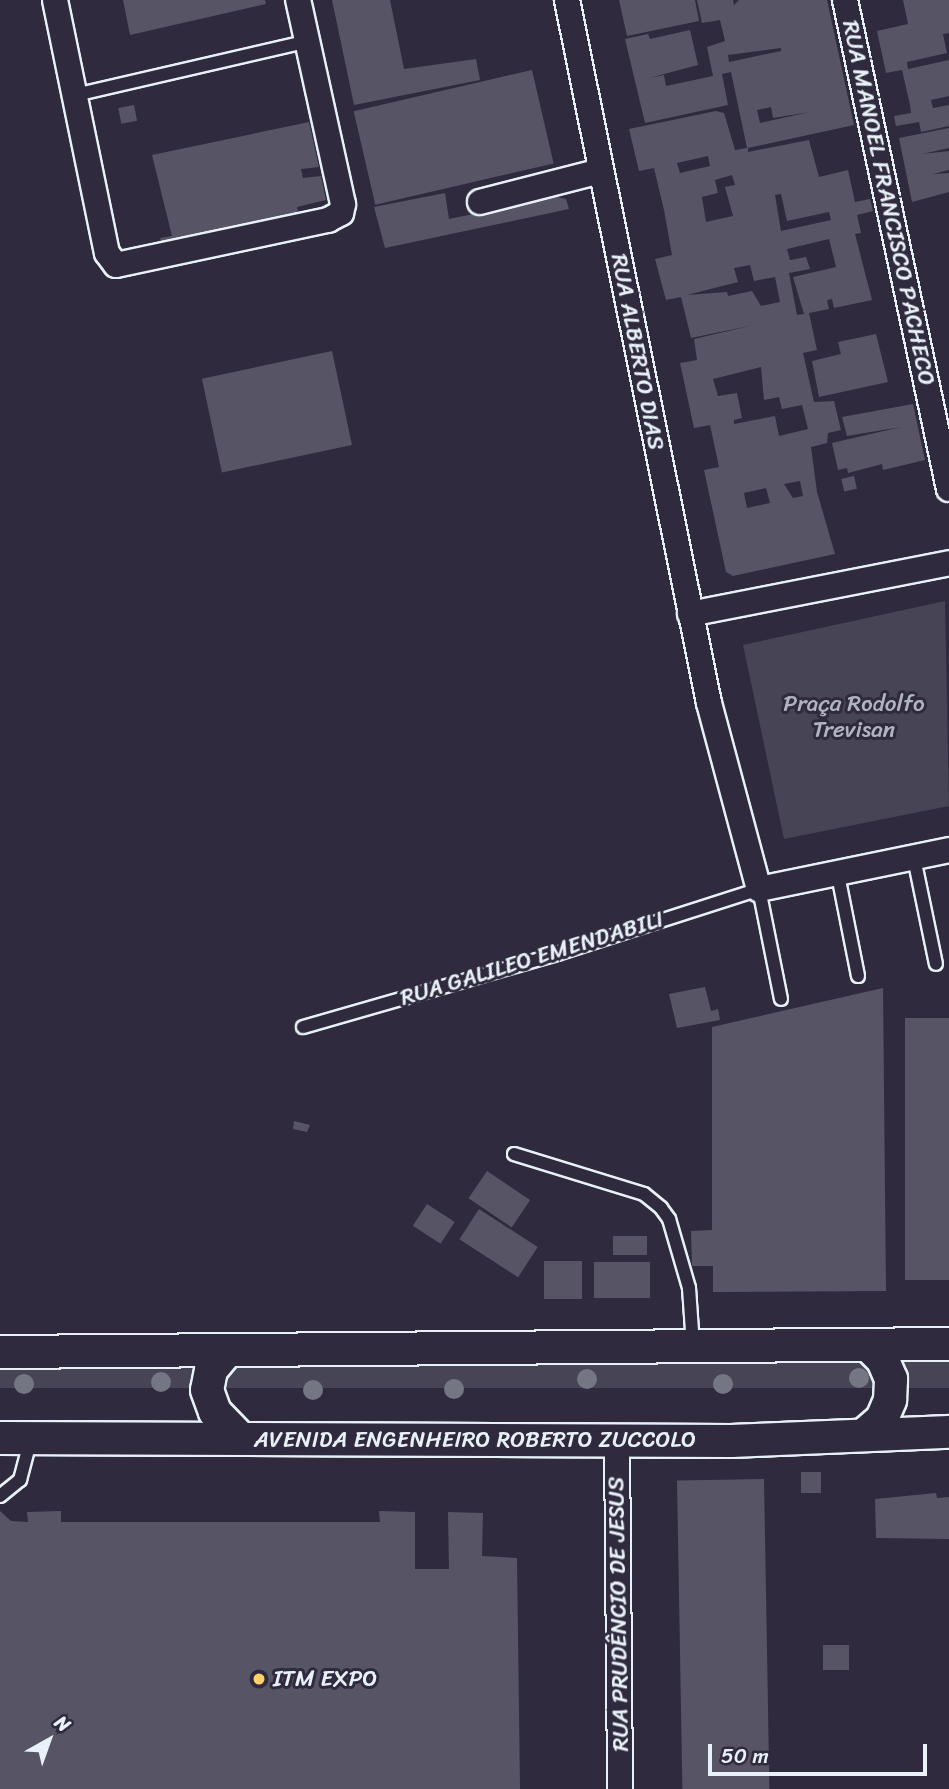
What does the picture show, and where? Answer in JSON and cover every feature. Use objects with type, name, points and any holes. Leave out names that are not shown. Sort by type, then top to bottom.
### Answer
[{"type":"street","points":[[55,0],[107,253],[116,265],[328,220],[342,210],[299,0]]},
{"type":"street","name":"RUA ALBERTO DIAS","points":[[567,0],[709,703],[759,889]]},
{"type":"street","name":"RUA MANOEL FRANCISCO PACHECO","points":[[845,0],[949,489]]},
{"type":"street","points":[[480,202],[601,171]]},
{"type":"street","points":[[690,614],[949,563]]},
{"type":"street","name":"RUA GALILEO EMENDABILI","points":[[759,889],[838,875],[949,850]]},
{"type":"street","points":[[0,1352],[693,1349],[949,1344]]},
{"type":"street","points":[[866,1433],[882,1419],[890,1401],[887,1370],[868,1345]]},
{"type":"street","points":[[226,1352],[211,1370],[207,1390],[215,1412],[241,1439]]},
{"type":"street","name":"AVENIDA ENGENHEIRO ROBERTO ZUCCOLO","points":[[15,1438],[731,1441],[866,1433],[949,1432]]},
{"type":"street","name":"RUA PRUDÊNCIO DE JESUS","points":[[617,1440],[620,1789]]},
{"type":"lane","points":[[75,95],[307,41]]},
{"type":"lane","points":[[914,858],[936,964]]},
{"type":"lane","points":[[838,875],[858,976]]},
{"type":"lane","points":[[759,889],[781,999]]},
{"type":"lane","name":"RUA GALILEO EMENDABILI","points":[[303,1027],[556,954],[759,889]]},
{"type":"lane","points":[[514,1154],[644,1194],[662,1208],[669,1219],[689,1288],[693,1349]]},
{"type":"lane","points":[[0,1496],[20,1480],[15,1438]]},
{"type":"green space","name":"Praça Rodolfo Trevisan","points":[[945,601],[949,806],[784,839],[743,645]]},
{"type":"green space","points":[[0,1356],[949,1356],[949,1388],[0,1388]]},
{"type":"building","points":[[123,0],[265,0],[266,4],[130,35]]},
{"type":"building","points":[[332,0],[390,0],[404,69],[476,59],[480,80],[354,105]]},
{"type":"building","points":[[619,0],[695,0],[699,21],[627,36]]},
{"type":"building","points":[[697,0],[733,0],[734,5],[739,0],[827,0],[854,125],[748,148],[748,152],[809,140],[819,177],[848,170],[855,202],[870,199],[873,211],[857,215],[861,233],[855,234],[872,300],[834,308],[832,299],[827,300],[829,309],[809,313],[817,350],[803,353],[814,402],[834,401],[841,430],[828,433],[827,443],[811,447],[817,492],[835,554],[733,576],[726,572],[704,470],[719,467],[710,425],[694,428],[680,363],[697,360],[694,339],[754,325],[691,338],[681,297],[666,300],[655,259],[672,255],[664,210],[654,168],[639,171],[629,129],[716,111],[724,113],[735,150],[747,148],[731,72],[722,74],[728,105],[645,123],[625,39],[648,34],[650,39],[690,30],[698,65],[649,78],[664,75],[666,86],[713,76],[707,47],[725,41],[720,20],[702,23]],"holes":[[[781,48],[781,51],[729,62],[728,55]],[[771,107],[773,118],[810,112],[760,123],[757,110]],[[708,156],[710,166],[680,173],[677,163]],[[732,175],[735,185],[725,187],[733,216],[706,222],[702,197],[718,193],[715,180]],[[781,194],[787,221],[829,212],[831,220],[781,231],[775,195]],[[829,239],[836,267],[793,277],[804,314],[797,315],[789,273],[810,269],[806,257],[790,260],[787,249]],[[750,265],[754,281],[775,277],[780,302],[761,306],[752,291],[728,296],[727,292],[687,295],[738,282],[734,268]],[[761,367],[764,400],[779,397],[782,409],[802,405],[808,429],[779,436],[775,416],[734,424],[734,420],[742,418],[737,393],[718,396],[713,379]],[[800,481],[803,496],[793,498],[784,484]],[[766,488],[770,503],[747,508],[744,493]]]},
{"type":"building","points":[[903,0],[949,0],[949,33],[943,34],[947,53],[907,62],[908,69],[949,60],[949,96],[931,100],[933,108],[949,105],[949,126],[921,132],[919,122],[896,126],[894,116],[911,113],[910,105],[902,70],[886,73],[877,31],[908,24]]},
{"type":"building","points":[[532,70],[554,164],[375,205],[354,111]]},
{"type":"building","points":[[134,105],[137,121],[121,124],[118,108]]},
{"type":"building","points":[[309,122],[319,167],[301,169],[303,178],[321,176],[326,200],[297,207],[300,220],[163,247],[160,238],[172,236],[152,155]]},
{"type":"building","points":[[949,128],[949,148],[922,154],[949,151],[949,170],[933,174],[949,173],[949,192],[912,202],[899,138]]},
{"type":"building","points":[[445,193],[449,219],[557,197],[566,199],[569,209],[385,248],[374,207]]},
{"type":"building","points":[[876,334],[888,382],[819,397],[812,361],[841,354],[838,342]]},
{"type":"building","points":[[332,351],[352,445],[222,473],[202,379]]},
{"type":"building","points":[[913,404],[925,460],[883,470],[882,464],[848,473],[847,468],[838,470],[832,443],[901,427],[847,436],[842,417]]},
{"type":"building","points":[[854,476],[857,489],[844,492],[841,479]]},
{"type":"building","points":[[705,987],[711,1011],[718,1009],[720,1020],[677,1028],[669,994]]},
{"type":"building","points":[[883,988],[886,1291],[713,1292],[713,1266],[692,1266],[691,1231],[712,1230],[712,1027]]},
{"type":"building","points":[[905,1018],[949,1018],[949,1280],[905,1280]]},
{"type":"building","points":[[294,1121],[310,1125],[307,1132],[293,1129]]},
{"type":"building","points":[[487,1171],[530,1200],[512,1227],[469,1198]]},
{"type":"building","points":[[427,1204],[455,1222],[441,1244],[413,1226]]},
{"type":"building","points":[[479,1209],[538,1247],[518,1277],[459,1239]]},
{"type":"building","points":[[613,1236],[647,1236],[647,1255],[613,1255]]},
{"type":"building","points":[[544,1261],[582,1261],[582,1299],[544,1299]]},
{"type":"building","points":[[594,1262],[650,1262],[650,1298],[594,1298]]},
{"type":"building","points":[[801,1472],[821,1472],[821,1493],[801,1493]]},
{"type":"building","points":[[764,1479],[769,1789],[682,1789],[677,1481]]},
{"type":"building","points":[[936,1493],[937,1498],[949,1497],[949,1539],[876,1538],[875,1499]]},
{"type":"building","name":"ITM EXPO","points":[[0,1511],[11,1521],[28,1522],[27,1512],[61,1511],[61,1522],[380,1522],[379,1511],[415,1512],[415,1569],[449,1569],[448,1512],[483,1513],[482,1556],[517,1558],[520,1789],[0,1789]]},
{"type":"building","points":[[823,1645],[849,1645],[849,1670],[823,1670]]},
{"type":"place","name":"ITM EXPO","points":[[259,1679]]}]
